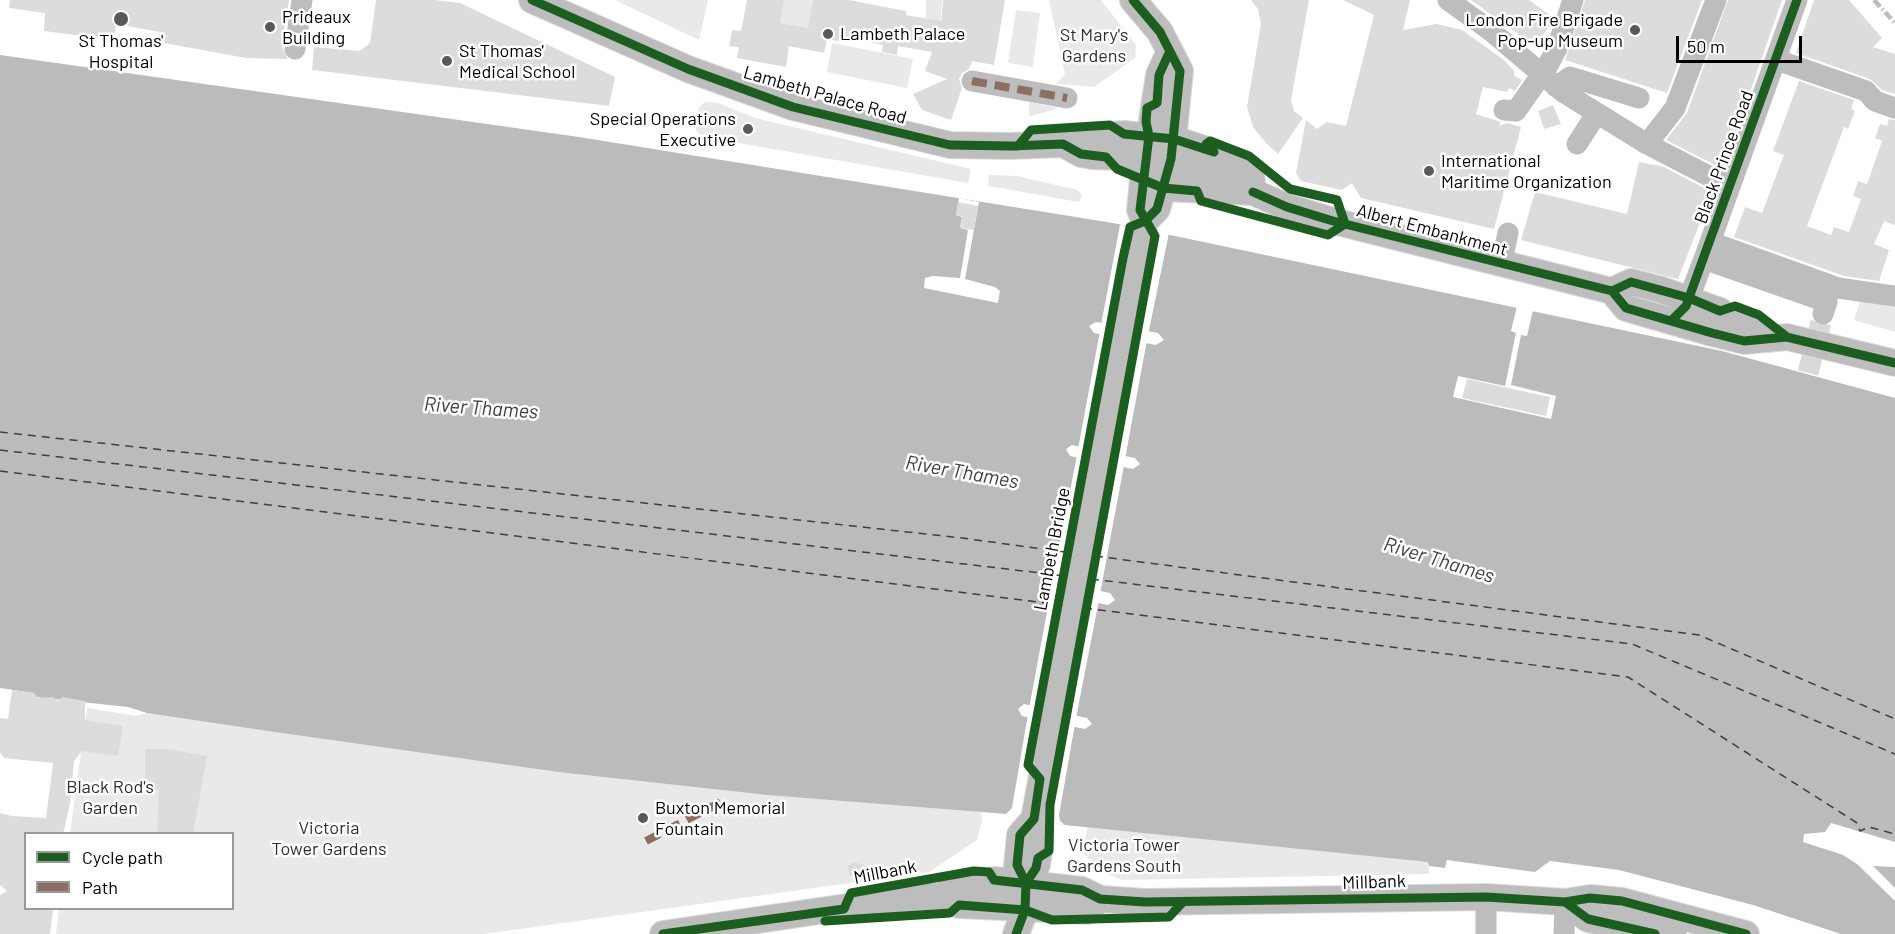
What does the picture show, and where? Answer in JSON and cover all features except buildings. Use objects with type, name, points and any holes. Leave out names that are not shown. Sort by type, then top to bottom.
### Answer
[{"type":"main road","name":"Lambeth Palace Road","points":[[531,0],[688,69],[793,107],[950,145],[1063,144],[1085,137],[1160,148]]},
{"type":"main road","points":[[1132,0],[1160,32],[1180,71],[1160,148],[1214,152],[1245,167],[1251,174],[1250,191],[1163,188]]},
{"type":"main road","name":"Lambeth Bridge","points":[[1144,225],[1157,209],[1163,188],[1160,148]]},
{"type":"main road","name":"Lambeth Bridge","points":[[1025,910],[1026,883],[1036,868],[1039,848],[1034,819],[1144,225],[1140,210],[1160,148]]},
{"type":"main road","name":"Albert Embankment","points":[[1250,191],[1287,207],[1333,221],[1612,291],[1626,308],[1744,341],[1778,337],[1895,363]]},
{"type":"main road","name":"Albert Embankment","points":[[1612,291],[1631,282],[1689,298],[1720,311],[1735,306],[1759,315],[1778,337]]},
{"type":"main road","name":"Millbank","points":[[942,896],[956,886],[986,884],[994,880],[1082,890],[1100,899],[1204,902],[1486,897],[1565,902],[1590,898],[1622,901],[1666,927],[1746,934]]},
{"type":"main road","name":"Millbank","points":[[663,934],[907,898],[942,896],[959,904],[1025,910],[1087,911],[1100,899]]},
{"type":"main road","points":[[1016,934],[1025,910]]},
{"type":"main road","points":[[1025,910],[1033,926],[1032,934]]},
{"type":"street","points":[[295,49],[303,0]]},
{"type":"street","points":[[1448,0],[1491,31],[1543,82],[1597,112],[1647,144],[1730,187]]},
{"type":"street","points":[[1504,110],[1516,111],[1543,82],[1573,0]]},
{"type":"street","points":[[1647,144],[1675,108],[1716,0]]},
{"type":"street","name":"Black Prince Road","points":[[1672,320],[1686,306],[1778,60],[1797,0]]},
{"type":"street","points":[[1778,60],[1866,91],[1875,101],[1895,108]]},
{"type":"street","points":[[1543,82],[1570,77],[1639,98]]},
{"type":"street","points":[[972,81],[1067,98]]},
{"type":"street","points":[[1576,144],[1597,112]]},
{"type":"street","points":[[1502,265],[1508,233]]},
{"type":"street","points":[[1707,251],[1838,288],[1894,294]]},
{"type":"street","points":[[1707,251],[1827,302],[1823,315]]},
{"type":"street","points":[[1486,897],[1486,934]]},
{"type":"street","points":[[1564,934],[1565,902]]},
{"type":"green space","points":[[615,0],[708,0],[699,40]]},
{"type":"green space","points":[[784,0],[813,0],[809,28],[796,26],[795,30],[779,28]]},
{"type":"green space","points":[[926,0],[942,0],[940,23],[926,21]]},
{"type":"green space","name":"St Mary's Gardens","points":[[1049,0],[1101,0],[1136,45],[1135,58],[1094,87],[1056,84],[1065,74]]},
{"type":"green space","points":[[1016,10],[1040,13],[1033,67],[1008,63]]},
{"type":"green space","points":[[832,43],[913,59],[907,88],[827,72]]},
{"type":"green space","points":[[705,102],[718,103],[755,118],[971,169],[968,183],[704,137],[697,132],[694,124],[699,107]]},
{"type":"green space","points":[[1029,102],[1059,108],[1029,117]]},
{"type":"green space","points":[[989,175],[1017,176],[1078,190],[1082,195],[1079,202],[988,186]]},
{"type":"green space","points":[[1861,298],[1895,303],[1895,332],[1854,320]]},
{"type":"green space","name":"Victoria Tower Gardens","points":[[87,708],[137,716],[147,713],[558,772],[767,795],[981,812],[982,821],[977,840],[929,872],[484,934],[56,934],[59,910],[234,910],[234,832],[70,832]]},
{"type":"green space","name":"Victoria Tower Gardens South","points":[[1088,826],[1429,862],[1429,874],[1122,880],[1101,871],[1082,852]]},
{"type":"water","name":"River Thames","points":[[0,55],[579,137],[1113,223],[1722,351],[1895,398],[1895,934],[1841,934],[1753,905],[1619,870],[1550,861],[1535,872],[1447,860],[1445,868],[1429,866],[1428,862],[1065,825],[1006,814],[767,795],[558,772],[147,713],[128,707],[35,697],[34,693],[0,688]],"holes":[[[1096,322],[1158,333],[1164,340],[1156,345],[1094,333],[1089,326]],[[1072,445],[1135,458],[1140,464],[1133,469],[1070,456],[1066,449]],[[1047,580],[1110,593],[1115,600],[1108,605],[1045,592],[1040,585]],[[1024,704],[1087,718],[1092,724],[1085,729],[1022,716],[1018,709]]]},
{"type":"pier","points":[[959,198],[979,202],[965,279],[995,287],[1000,291],[998,303],[924,288],[925,278],[933,276],[960,278],[968,230],[960,228],[962,217],[956,215]]},
{"type":"pier","points":[[1120,225],[1169,233],[1148,335],[1101,325]]},
{"type":"pier","points":[[1517,306],[1533,310],[1527,336],[1521,335],[1511,385],[1556,396],[1551,419],[1453,397],[1458,376],[1505,386],[1516,333],[1511,331]]},
{"type":"pier","points":[[1100,331],[1147,340],[1125,459],[1078,449]]},
{"type":"pier","points":[[1077,455],[1124,465],[1100,594],[1052,585]]},
{"type":"pier","points":[[1051,590],[1099,600],[1076,718],[1029,709]]},
{"type":"pier","points":[[1028,714],[1075,724],[1059,815],[1060,821],[1065,825],[1006,814],[1012,808]]},
{"type":"pier","points":[[1831,823],[1895,842],[1895,867],[1873,866],[1895,888],[1895,901],[1857,864],[1843,855],[1803,842],[1804,834],[1825,832]]},
{"type":"ferry route","points":[[0,432],[962,538],[1072,553]]},
{"type":"ferry route","points":[[0,450],[1066,576]]},
{"type":"ferry route","points":[[0,471],[1062,605]]},
{"type":"ferry route","points":[[1095,556],[1699,635],[1895,719]]},
{"type":"ferry route","points":[[1091,579],[1632,644],[1895,754]]},
{"type":"ferry route","points":[[1084,608],[1628,677],[1857,823],[1860,831],[1869,827],[1895,834]]},
{"type":"tunnel","points":[[1808,373],[1823,314]]},
{"type":"railway","points":[[1874,0],[1895,23]]},
{"type":"marked path","points":[[972,81],[1067,98]]},
{"type":"marked path","points":[[646,841],[721,802]]},
{"type":"cycle path","points":[[532,0],[688,69],[793,107],[950,145],[1063,144],[1081,154],[1106,157],[1117,169],[1163,188],[1197,191],[1201,201],[1328,235],[1345,224]]},
{"type":"cycle path","points":[[1016,934],[1025,910],[1026,883],[1017,865],[1020,835],[1034,819],[1040,779],[1028,765],[1123,258],[1130,227],[1145,221],[1157,209],[1171,159],[1180,71],[1160,32],[1133,0]]},
{"type":"cycle path","points":[[1672,320],[1686,306],[1797,0]]},
{"type":"cycle path","points":[[1026,883],[1036,868],[1038,858],[1049,851],[1050,805],[1155,236],[1140,210],[1149,136],[1146,122],[1147,108],[1157,103],[1159,75],[1169,53]]},
{"type":"cycle path","points":[[1018,146],[1031,130],[1110,125],[1124,134],[1174,139],[1214,152]]},
{"type":"cycle path","points":[[1206,144],[1210,141],[1249,156],[1290,189],[1337,200],[1345,224]]},
{"type":"cycle path","points":[[1253,192],[1287,207],[1333,221],[1612,291],[1626,308],[1712,333],[1744,341],[1787,337],[1895,363]]},
{"type":"cycle path","points":[[1612,291],[1631,282],[1689,298],[1720,311],[1735,306],[1759,315],[1787,337]]},
{"type":"cycle path","points":[[663,934],[844,909],[851,893],[974,871],[989,872],[994,880],[1082,890],[1100,899],[1145,902],[1486,897],[1565,902],[1590,898],[1622,901],[1746,934]]},
{"type":"cycle path","points":[[825,921],[950,913],[959,905],[1025,910],[1052,920],[1169,917],[1183,902]]},
{"type":"cycle path","points":[[1565,902],[1588,919],[1655,934]]},
{"type":"place","name":"St Thomas' Hospital","points":[[121,19]]},
{"type":"place","name":"Prideaux Building","points":[[270,27]]},
{"type":"place","name":"London Fire Brigade Pop-up Museum","points":[[1635,30]]},
{"type":"place","name":"Lambeth Palace","points":[[828,34]]},
{"type":"place","name":"St Thomas' Medical School","points":[[447,61]]},
{"type":"place","name":"Special Operations Executive","points":[[748,129]]},
{"type":"place","name":"International Maritime Organization","points":[[1429,171]]},
{"type":"place","name":"Buxton Memorial Fountain","points":[[643,818]]},
{"type":"park label","name":"Black Rod's Garden","points":[[110,797]]}]
